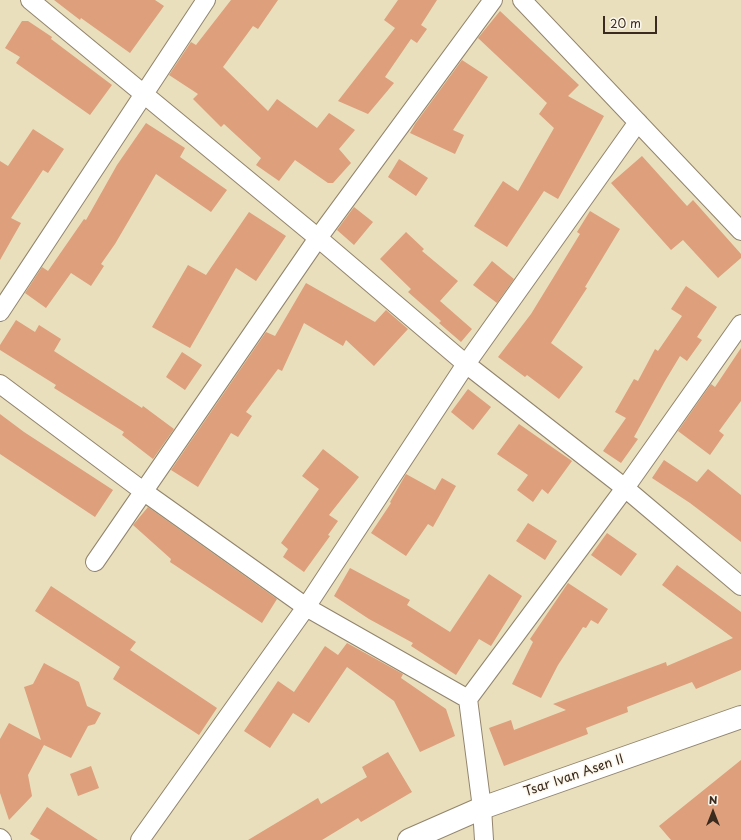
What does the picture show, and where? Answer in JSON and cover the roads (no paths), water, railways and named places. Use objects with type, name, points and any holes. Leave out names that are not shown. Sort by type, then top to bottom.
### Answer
[{"type":"street","points":[[30,0],[318,238],[466,364],[625,488],[741,586]]},
{"type":"street","points":[[0,312],[206,0]]},
{"type":"street","points":[[95,562],[318,238],[493,0]]},
{"type":"street","points":[[522,0],[741,231]]},
{"type":"street","points":[[140,840],[306,607],[466,364],[638,122]]},
{"type":"street","points":[[484,840],[482,808],[468,699],[625,488],[741,324]]},
{"type":"street","points":[[0,384],[143,491],[306,607],[468,699]]},
{"type":"street","name":"Tsar Ivan Asen II","points":[[409,840],[482,808],[741,717]]}]
